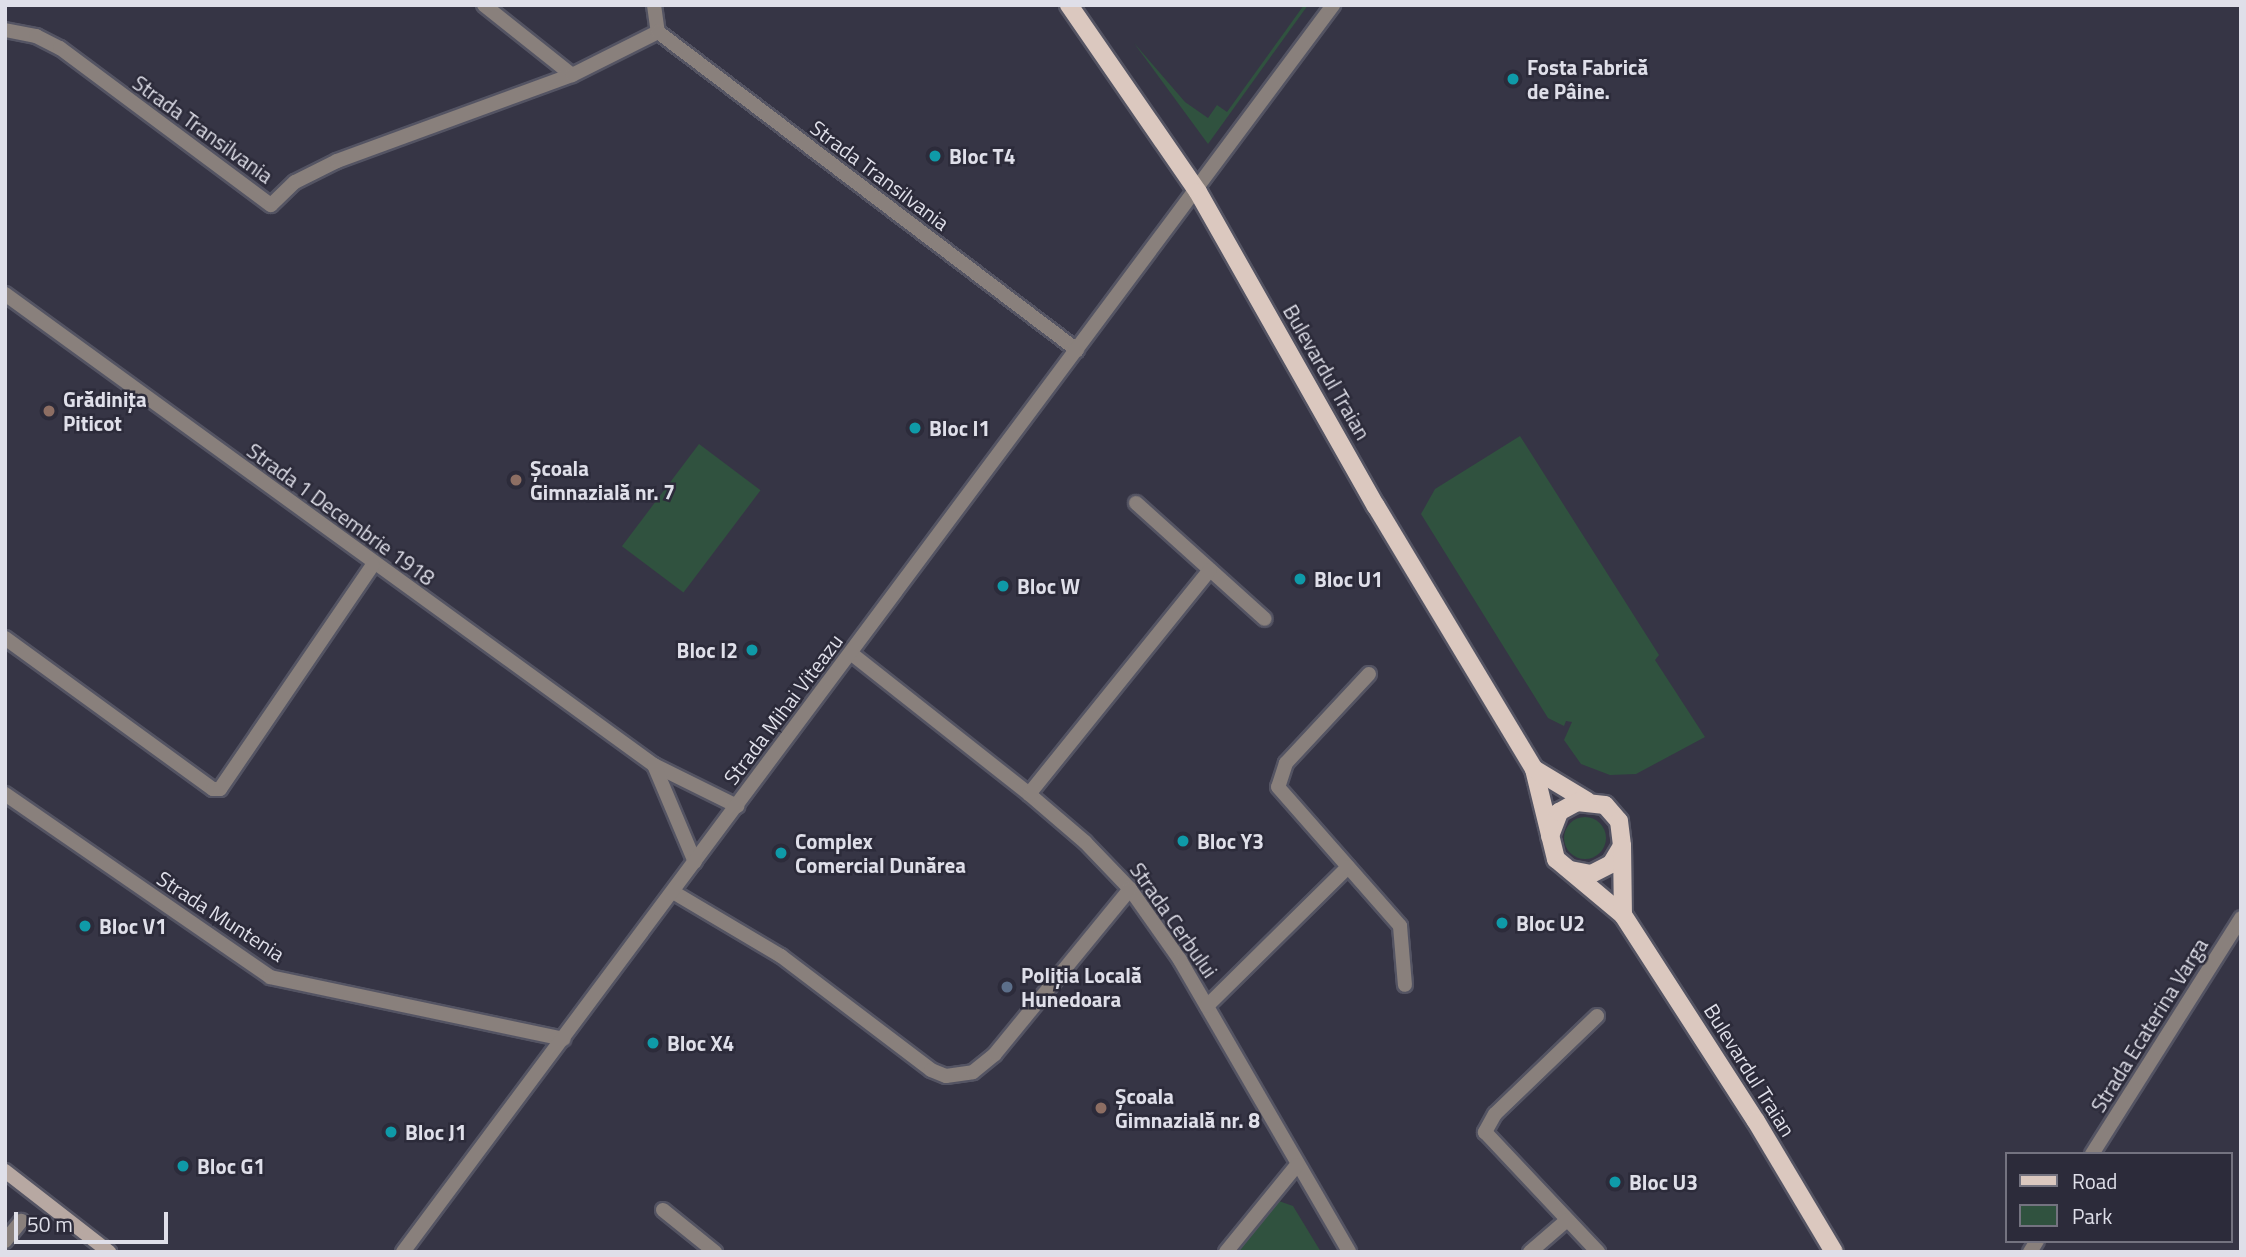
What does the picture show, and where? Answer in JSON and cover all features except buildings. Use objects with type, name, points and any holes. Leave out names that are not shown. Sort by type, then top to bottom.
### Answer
[{"type":"main road","name":"Bulevardul Traian","points":[[1069,5],[1198,192],[1376,506],[1535,769],[1556,859],[1623,915],[1756,1121],[1834,1252]]},
{"type":"main road","name":"Bulevardul Traian","points":[[1535,769],[1587,801],[1613,812],[1622,828],[1623,915]]},
{"type":"main road","points":[[1550,841],[1559,812],[1587,801]]},
{"type":"main road","points":[[1570,870],[1602,871],[1622,846]]},
{"type":"main road","points":[[5,1171],[109,1252]]},
{"type":"street","points":[[484,5],[572,75]]},
{"type":"street","points":[[654,5],[658,32]]},
{"type":"street","name":"Strada Mihai Viteazu","points":[[402,1252],[1198,192],[1333,5]]},
{"type":"street","name":"Strada Transilvania","points":[[5,30],[36,36],[60,48],[271,205],[295,183],[337,161],[572,75],[658,32],[1077,350]]},
{"type":"street","name":"Strada 1 Decembrie 1918","points":[[5,295],[373,565],[654,765],[737,806]]},
{"type":"street","points":[[1136,503],[1265,619]]},
{"type":"street","points":[[5,638],[213,789],[220,789],[373,565]]},
{"type":"street","points":[[1029,794],[1210,570]]},
{"type":"street","name":"Strada Cerbului","points":[[852,653],[1029,794],[1130,889],[1207,1006],[1349,1252]]},
{"type":"street","points":[[1369,674],[1286,763],[1277,780],[1281,793],[1404,932],[1405,985]]},
{"type":"street","points":[[654,765],[695,862]]},
{"type":"street","name":"Strada Muntenia","points":[[5,794],[270,977],[564,1039]]},
{"type":"street","points":[[1207,1006],[1348,867]]},
{"type":"street","points":[[673,892],[781,956],[931,1070],[946,1076],[973,1072],[995,1054],[1130,889]]},
{"type":"street","name":"Strada Ecaterina Varga","points":[[2093,1152],[2241,918]]},
{"type":"street","points":[[1597,1016],[1495,1114],[1485,1132],[1598,1252]]},
{"type":"street","points":[[1226,1252],[1297,1165]]},
{"type":"street","points":[[663,1210],[715,1252]]},
{"type":"street","points":[[1530,1252],[1567,1220]]},
{"type":"street","points":[[5,1241],[21,1221]]},
{"type":"green space","points":[[1304,5],[1308,5],[1208,144],[1134,43],[1185,102],[1208,118],[1217,105],[1227,112]]},
{"type":"green space","points":[[1520,436],[1659,655],[1655,660],[1705,737],[1636,774],[1610,775],[1581,764],[1564,740],[1572,722],[1566,721],[1564,726],[1548,718],[1421,514],[1435,489]]},
{"type":"green space","points":[[699,444],[760,490],[683,593],[622,546]]},
{"type":"green space","points":[[1585,817],[1600,823],[1606,838],[1600,853],[1585,859],[1570,853],[1564,838],[1570,823]]},
{"type":"green space","points":[[1276,1200],[1293,1206],[1321,1252],[1232,1252]]},
{"type":"place","name":"Fosta Fabrică de Pâine.","points":[[1513,79]]},
{"type":"place","name":"Bloc T4","points":[[935,156]]},
{"type":"place","name":"Grădinița Piticot","points":[[49,411]]},
{"type":"place","name":"Bloc I1","points":[[915,428]]},
{"type":"place","name":"Școala Gimnazială nr. 7","points":[[516,480]]},
{"type":"place","name":"Bloc U1","points":[[1300,579]]},
{"type":"place","name":"Bloc W","points":[[1003,586]]},
{"type":"place","name":"Bloc I2","points":[[752,650]]},
{"type":"place","name":"Bloc Y3","points":[[1183,841]]},
{"type":"place","name":"Complex Comercial Dunărea","points":[[781,853]]},
{"type":"place","name":"Bloc U2","points":[[1502,923]]},
{"type":"place","name":"Bloc V1","points":[[85,926]]},
{"type":"place","name":"Poliția Locală Hunedoara","points":[[1007,987]]},
{"type":"place","name":"Bloc X4","points":[[653,1043]]},
{"type":"place","name":"Școala Gimnazială nr. 8","points":[[1101,1108]]},
{"type":"place","name":"Bloc J1","points":[[391,1132]]},
{"type":"place","name":"Bloc G1","points":[[183,1166]]},
{"type":"place","name":"Bloc U3","points":[[1615,1182]]}]
